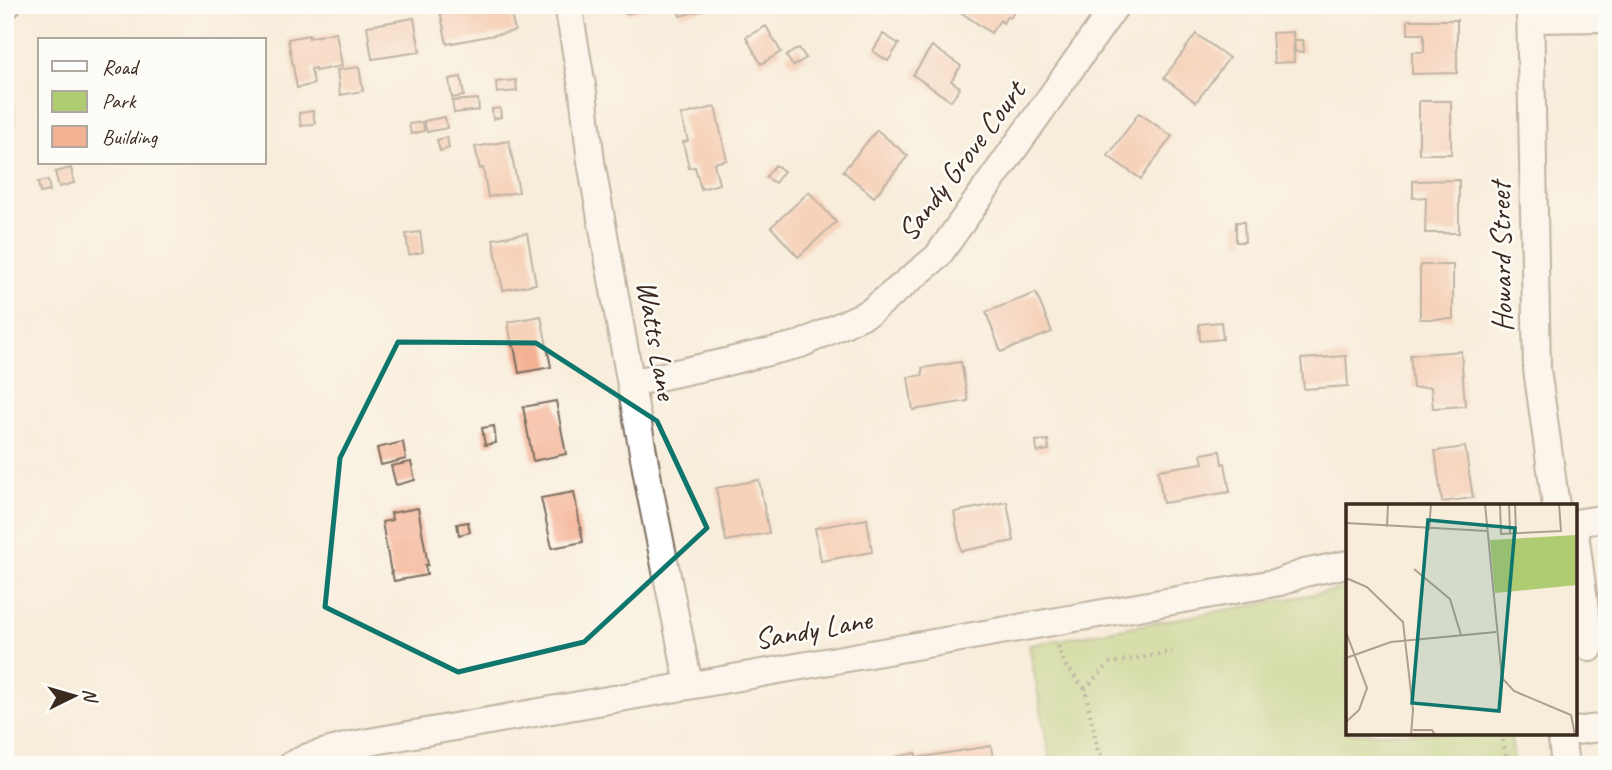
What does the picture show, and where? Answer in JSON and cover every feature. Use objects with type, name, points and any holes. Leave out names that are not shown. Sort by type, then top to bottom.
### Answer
[{"type":"street","name":"Watts Lane","points":[[568,5],[583,92],[590,162],[689,685]]},
{"type":"street","name":"Sandy Grove Court","points":[[631,383],[801,344],[870,312],[937,257],[1116,5]]},
{"type":"street","points":[[1530,12],[1607,18]]},
{"type":"street","name":"Howard Street","points":[[1530,12],[1537,369],[1556,504]]},
{"type":"street","points":[[1577,523],[1607,518]]},
{"type":"street","points":[[1577,546],[1591,648]]},
{"type":"street","name":"Sandy Lane","points":[[292,765],[308,757],[352,745],[1280,582],[1304,573],[1346,564]]},
{"type":"street","points":[[1577,731],[1607,727]]},
{"type":"street","points":[[1561,735],[1565,765]]},
{"type":"path","points":[[1050,622],[1064,664],[1085,689],[1098,752],[1111,765]]},
{"type":"path","points":[[1085,689],[1110,663],[1172,652]]},
{"type":"path","points":[[1501,735],[1508,765]]},
{"type":"highlighted area","points":[[398,342],[536,343],[657,421],[707,528],[584,642],[458,672],[325,607],[340,458]]},
{"type":"green space","points":[[1346,588],[1346,735],[1510,735],[1515,765],[1051,765],[1029,645]]},
{"type":"building","points":[[471,5],[509,5],[515,31],[447,44],[440,11]]},
{"type":"building","points":[[624,5],[657,5],[658,6],[626,14]]},
{"type":"building","points":[[677,5],[706,5],[707,9],[680,16]]},
{"type":"building","points":[[968,5],[1019,5],[1010,18],[1007,16],[1003,23],[1000,20],[991,33],[962,13]]},
{"type":"building","points":[[414,18],[420,52],[372,59],[367,26]]},
{"type":"building","points":[[1408,20],[1457,20],[1457,73],[1412,74],[1412,52],[1424,52],[1424,34],[1408,34]]},
{"type":"building","points":[[766,26],[781,52],[761,64],[746,37]]},
{"type":"building","points":[[336,32],[342,66],[315,71],[315,68],[311,69],[314,84],[297,88],[288,39]]},
{"type":"building","points":[[1293,32],[1294,62],[1274,63],[1272,33]]},
{"type":"building","points":[[883,34],[899,44],[888,61],[873,51]]},
{"type":"building","points":[[1196,34],[1229,58],[1196,102],[1164,78]]},
{"type":"building","points":[[1294,40],[1303,40],[1304,52],[1295,52]]},
{"type":"building","points":[[932,46],[961,66],[951,81],[960,87],[951,101],[913,75]]},
{"type":"building","points":[[799,48],[806,58],[793,66],[786,56]]},
{"type":"building","points":[[359,67],[363,91],[340,95],[337,70]]},
{"type":"building","points":[[461,77],[464,96],[452,98],[449,79]]},
{"type":"building","points":[[516,80],[517,91],[497,93],[496,82]]},
{"type":"building","points":[[5,92],[11,92],[16,126],[5,127]]},
{"type":"building","points":[[478,99],[479,110],[454,113],[452,101]]},
{"type":"building","points":[[1419,101],[1451,101],[1451,154],[1419,154]]},
{"type":"building","points":[[715,107],[727,160],[714,163],[719,184],[701,189],[695,167],[689,168],[683,142],[688,141],[681,115]]},
{"type":"building","points":[[500,108],[501,117],[493,119],[492,109]]},
{"type":"building","points":[[313,111],[315,124],[301,126],[299,113]]},
{"type":"building","points":[[1139,113],[1172,136],[1141,179],[1108,156]]},
{"type":"building","points":[[445,117],[447,128],[427,132],[424,121]]},
{"type":"building","points":[[423,122],[424,131],[411,134],[409,124]]},
{"type":"building","points":[[877,130],[908,156],[874,197],[843,171]]},
{"type":"building","points":[[447,137],[449,148],[440,151],[437,140]]},
{"type":"building","points":[[509,141],[519,192],[488,197],[483,168],[480,169],[475,147]]},
{"type":"building","points":[[775,165],[784,171],[775,183],[766,177]]},
{"type":"building","points":[[71,168],[74,183],[59,187],[55,172]]},
{"type":"building","points":[[48,180],[50,191],[40,193],[38,182]]},
{"type":"building","points":[[1459,180],[1459,233],[1425,233],[1426,197],[1413,198],[1413,181]]},
{"type":"building","points":[[809,192],[836,222],[798,257],[771,227]]},
{"type":"building","points":[[1236,222],[1244,222],[1245,242],[1236,242]]},
{"type":"building","points":[[420,232],[423,252],[409,255],[406,234]]},
{"type":"building","points":[[527,233],[536,284],[503,290],[493,239]]},
{"type":"building","points":[[1420,265],[1453,265],[1453,319],[1420,319]]},
{"type":"building","points":[[1036,293],[1052,332],[1001,352],[986,312]]},
{"type":"building","points":[[541,316],[551,367],[519,373],[508,322]]},
{"type":"building","points":[[1221,322],[1223,339],[1200,341],[1199,324]]},
{"type":"building","points":[[1461,351],[1465,406],[1433,408],[1431,387],[1413,388],[1410,355]]},
{"type":"building","points":[[1346,356],[1348,386],[1304,389],[1301,359]]},
{"type":"building","points":[[961,362],[968,401],[913,410],[908,377],[923,375],[922,368]]},
{"type":"building","points":[[556,401],[566,454],[533,461],[523,407]]},
{"type":"building","points":[[494,426],[496,443],[485,445],[482,428]]},
{"type":"building","points":[[1048,440],[1049,450],[1037,452],[1036,441]]},
{"type":"building","points":[[403,442],[406,459],[381,465],[377,448]]},
{"type":"building","points":[[1465,447],[1473,498],[1442,502],[1435,451]]},
{"type":"building","points":[[1220,451],[1230,492],[1163,503],[1158,470],[1203,463],[1201,454]]},
{"type":"building","points":[[411,462],[415,480],[396,485],[391,466]]},
{"type":"building","points":[[759,480],[769,533],[726,541],[716,488]]},
{"type":"building","points":[[574,492],[583,542],[552,548],[541,498]]},
{"type":"building","points":[[1007,502],[1014,541],[961,551],[954,512]]},
{"type":"building","points":[[418,508],[428,565],[425,565],[427,575],[394,581],[382,522],[392,520],[391,513]]},
{"type":"building","points":[[867,519],[872,552],[821,561],[815,528]]},
{"type":"building","points":[[468,522],[470,532],[459,535],[457,524]]},
{"type":"building","points":[[991,746],[994,765],[896,765],[895,757],[916,753],[916,758]]}]
